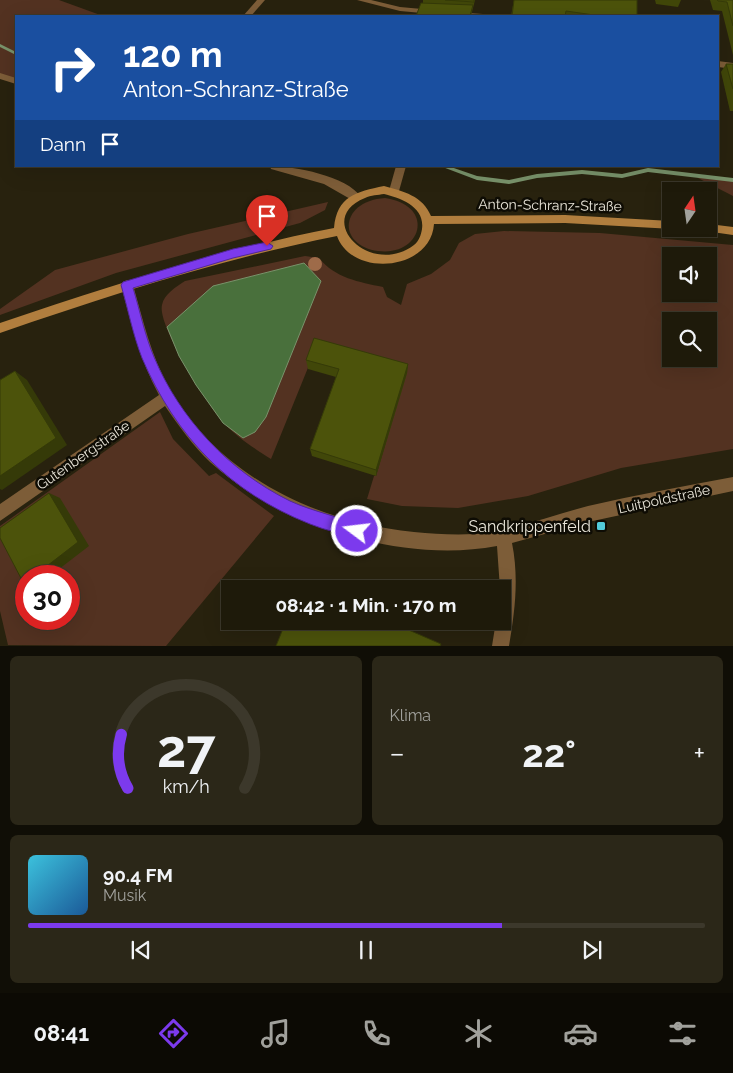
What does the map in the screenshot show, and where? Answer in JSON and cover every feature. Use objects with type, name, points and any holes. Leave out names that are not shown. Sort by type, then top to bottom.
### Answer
[{"type":"main road","points":[[374,191],[394,191],[419,204],[428,220],[427,236],[421,244],[403,256],[391,259],[377,259],[363,256],[347,245],[338,231],[341,211],[356,196],[374,191]]},
{"type":"main road","name":"Anton-Schranz-Straße","points":[[428,220],[556,218],[662,224]]},
{"type":"main road","points":[[718,229],[733,231]]},
{"type":"main road","points":[[0,328],[127,285],[233,253],[338,231]]},
{"type":"street","points":[[247,15],[261,0]]},
{"type":"street","points":[[361,0],[400,9],[470,15]]},
{"type":"street","points":[[719,64],[733,66]]},
{"type":"street","points":[[0,76],[15,81]]},
{"type":"street","points":[[278,167],[328,182],[356,196]]},
{"type":"street","points":[[394,191],[401,167]]},
{"type":"street","name":"Luitpoldstraße","points":[[127,285],[147,356],[167,398],[200,442],[223,464],[259,490],[312,518],[357,531],[402,540],[477,542],[503,538],[589,514],[733,484]]},
{"type":"street","name":"Gutenbergstraße","points":[[0,513],[167,398]]},
{"type":"street","points":[[500,646],[510,594],[509,569],[503,538]]},
{"type":"shaded area","points":[[0,0],[59,0],[100,15],[15,15],[15,81],[0,76]]},
{"type":"shaded area","points":[[697,176],[733,180],[733,196],[718,188],[718,182],[706,182]]},
{"type":"shaded area","points":[[385,198],[401,203],[412,210],[417,220],[417,230],[413,239],[405,246],[393,251],[378,251],[364,247],[355,241],[350,232],[349,223],[352,215],[359,207],[370,201]]},
{"type":"shaded area","points":[[328,202],[325,210],[300,223],[116,273],[0,315],[0,309],[55,270],[188,234]]},
{"type":"shaded area","points":[[504,231],[600,233],[733,245],[733,449],[621,468],[528,496],[458,508],[402,506],[367,499],[374,476],[376,476],[406,373],[316,348],[271,459],[233,432],[216,413],[185,365],[167,329],[163,315],[162,305],[165,297],[185,281],[305,256],[319,258],[325,265],[340,275],[383,287],[387,297],[401,305],[407,284],[431,274],[450,260],[459,243],[475,234]]},
{"type":"shaded area","points":[[304,263],[321,281],[266,417],[255,432],[243,438],[223,423],[196,385],[179,356],[167,327],[213,286]]},
{"type":"shaded area","points":[[160,412],[173,439],[209,476],[216,473],[274,516],[166,646],[8,645],[0,611],[0,526]]},
{"type":"building","points":[[445,0],[474,0],[474,2]]},
{"type":"building","points":[[514,0],[637,0],[637,15],[594,15],[566,11],[565,15],[512,15]]},
{"type":"building","points":[[717,0],[733,0],[733,26],[727,2]]},
{"type":"building","points":[[421,3],[473,5],[470,15],[416,15]]},
{"type":"building","points":[[726,64],[733,64],[733,89]]},
{"type":"building","points":[[314,338],[408,364],[376,470],[310,449],[339,369],[306,360]]},
{"type":"building","points":[[15,371],[56,438],[0,476],[0,380]]},
{"type":"building","points":[[49,493],[78,542],[48,565],[15,565],[15,567],[0,538],[0,528]]},
{"type":"building","points":[[282,630],[409,630],[441,644],[440,646],[276,646]]},
{"type":"waterway","points":[[0,45],[15,53]]},
{"type":"waterway","points":[[445,167],[477,178],[509,182],[537,176],[582,172],[622,176],[648,170],[733,180]]},
{"type":"place","name":"Sandkrippenfeld","points":[[601,526]]},
{"type":"route","points":[[267,246],[233,253],[127,285],[147,356],[167,398],[182,420],[200,442],[223,464],[283,505],[312,518],[357,531]]}]
